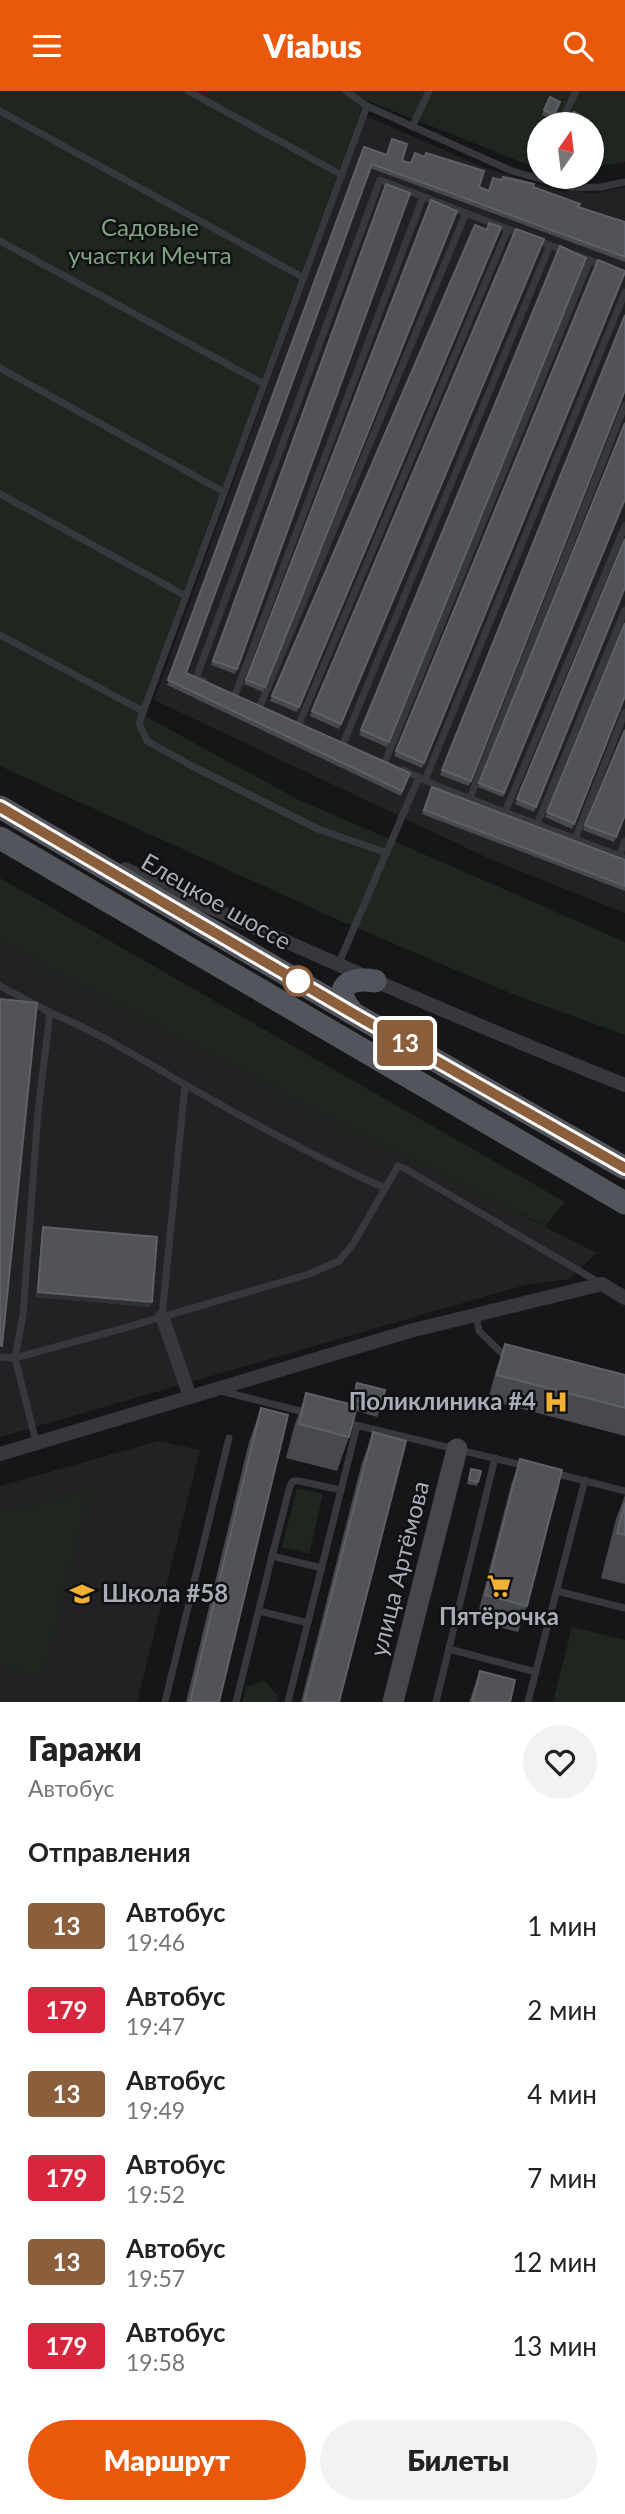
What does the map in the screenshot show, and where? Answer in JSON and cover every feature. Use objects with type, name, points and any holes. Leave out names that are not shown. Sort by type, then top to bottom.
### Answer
[{"type":"main road","name":"Елецкое шоссе","points":[[0,807],[354,1014],[625,1168]]},
{"type":"main road","points":[[0,838],[625,1203]]},
{"type":"main road","points":[[354,1014],[344,1000],[343,993],[347,984],[360,978],[375,981]]},
{"type":"street","points":[[42,831],[338,965],[625,1085]]},
{"type":"street","points":[[0,1454],[410,1331],[602,1284],[625,1298]]},
{"type":"street","points":[[162,1316],[190,1397]]},
{"type":"street","name":"улица Артёмова","points":[[393,1702],[457,1449]]},
{"type":"lane","points":[[188,91],[342,175]]},
{"type":"lane","points":[[346,91],[367,106],[412,127],[512,171],[527,175]]},
{"type":"lane","points":[[412,127],[429,91]]},
{"type":"lane","points":[[566,112],[576,91]]},
{"type":"lane","points":[[367,106],[139,723],[147,741],[192,766],[318,829],[387,853]]},
{"type":"lane","points":[[0,111],[304,278]]},
{"type":"lane","points":[[215,687],[196,678],[380,180],[613,269]]},
{"type":"lane","points":[[604,186],[625,182]]},
{"type":"lane","points":[[235,695],[423,197]]},
{"type":"lane","points":[[260,706],[466,213]]},
{"type":"lane","points":[[299,724],[508,229]]},
{"type":"lane","points":[[0,240],[264,384]]},
{"type":"lane","points":[[344,744],[551,245]]},
{"type":"lane","points":[[384,762],[590,260]]},
{"type":"lane","points":[[338,965],[422,779],[625,292]]},
{"type":"lane","points":[[0,367],[225,492]]},
{"type":"lane","points":[[470,799],[625,405]]},
{"type":"lane","points":[[0,494],[186,596]]},
{"type":"lane","points":[[505,812],[625,526]]},
{"type":"lane","points":[[537,824],[625,610]]},
{"type":"lane","points":[[0,635],[143,711]]},
{"type":"lane","points":[[225,691],[270,711]]},
{"type":"lane","points":[[575,839],[625,712]]},
{"type":"lane","points":[[289,720],[310,729]]},
{"type":"lane","points":[[332,739],[354,748]]},
{"type":"lane","points":[[374,758],[470,799],[622,857],[625,841]]},
{"type":"lane","points":[[0,986],[131,1053],[278,1136],[384,1188]]},
{"type":"lane","points":[[0,992],[50,1012]]},
{"type":"lane","points":[[36,1442],[15,1358],[23,1315],[36,1135],[50,1012]]},
{"type":"lane","points":[[162,1316],[185,1085]]},
{"type":"lane","points":[[0,1357],[15,1358],[309,1273],[339,1261],[353,1244],[398,1166],[602,1284]]},
{"type":"lane","points":[[476,1315],[478,1331],[515,1367]]},
{"type":"lane","points":[[214,1389],[318,1416]]},
{"type":"lane","points":[[331,1419],[534,1468]]},
{"type":"lane","points":[[288,1702],[357,1426]]},
{"type":"lane","points":[[165,1702],[229,1438]]},
{"type":"lane","points":[[436,1702],[495,1458]]},
{"type":"lane","points":[[547,1471],[625,1491]]},
{"type":"lane","points":[[528,1702],[585,1480]]},
{"type":"lane","points":[[236,1702],[290,1486],[299,1481],[341,1490]]},
{"type":"lane","points":[[272,1556],[322,1568]]},
{"type":"lane","points":[[557,1591],[625,1608]]},
{"type":"lane","points":[[259,1611],[308,1623]]},
{"type":"lane","points":[[449,1649],[536,1672]]},
{"type":"shaded area","points":[[366,116],[485,168],[527,181],[527,189],[595,193],[625,187],[625,913],[490,859],[154,700]]},
{"type":"shaded area","points":[[0,939],[366,1136],[597,1253],[569,1279],[525,1285],[0,1437]]},
{"type":"shaded area","name":"Школа #58","points":[[158,1441],[200,1450],[137,1702],[0,1702],[0,1486]]},
{"type":"green space","name":"Садовые участки Мечта","points":[[0,91],[625,91],[625,162],[604,165],[604,112],[527,112],[527,164],[365,100],[139,713],[297,799],[625,942],[625,1035],[510,993],[343,922],[0,766]]},
{"type":"green space","points":[[0,878],[565,1202],[545,1226],[366,1136],[0,940]]},
{"type":"green space","points":[[297,1488],[323,1494],[309,1554],[282,1547]]},
{"type":"green space","points":[[89,1493],[42,1677],[0,1665],[0,1513]]},
{"type":"green space","points":[[572,1627],[625,1640],[625,1702],[553,1702]]},
{"type":"green space","points":[[264,1680],[278,1696],[277,1702],[242,1702],[246,1687]]},
{"type":"building","points":[[550,97],[560,102],[555,112],[544,110]]},
{"type":"building","points":[[392,139],[407,144],[402,161],[411,163],[415,153],[425,157],[426,153],[484,171],[479,187],[489,191],[493,178],[502,180],[503,177],[527,182],[527,189],[539,189],[580,204],[578,207],[625,222],[625,257],[372,164],[186,673],[410,773],[402,791],[168,680],[364,147],[387,155]]},
{"type":"building","points":[[386,184],[410,193],[237,669],[213,661]]},
{"type":"building","points":[[431,200],[457,211],[265,687],[246,680]]},
{"type":"building","points":[[489,223],[501,227],[299,707],[272,696],[475,225],[487,230]]},
{"type":"building","points":[[516,229],[544,239],[341,724],[312,711]]},
{"type":"building","points":[[560,246],[586,258],[389,742],[361,730]]},
{"type":"building","points":[[598,260],[625,272],[424,763],[396,751]]},
{"type":"building","points":[[625,315],[625,390],[471,781],[442,770]]},
{"type":"building","points":[[625,423],[625,499],[504,793],[479,783]]},
{"type":"building","points":[[625,539],[625,587],[536,807],[517,799]]},
{"type":"building","points":[[625,623],[625,696],[574,824],[547,812]]},
{"type":"building","points":[[625,730],[625,815],[616,837],[585,825]]},
{"type":"building","points":[[432,787],[625,860],[625,886],[424,810]]},
{"type":"building","points":[[0,999],[37,1003],[2,1346],[0,1345]]},
{"type":"building","points":[[43,1227],[157,1237],[152,1302],[38,1292]]},
{"type":"building","points":[[505,1344],[625,1375],[625,1408],[497,1375]]},
{"type":"building","points":[[357,1383],[385,1390],[381,1407],[353,1400]]},
{"type":"building","points":[[306,1393],[357,1406],[349,1437],[299,1424]]},
{"type":"building","points":[[261,1408],[288,1415],[219,1702],[190,1702]]},
{"type":"building","points":[[373,1432],[406,1441],[339,1702],[304,1702]]},
{"type":"building","points":[[520,1459],[562,1470],[527,1606],[485,1595]]},
{"type":"building","points":[[471,1469],[481,1471],[478,1482],[469,1480]]},
{"type":"building","points":[[625,1503],[625,1535],[617,1533]]},
{"type":"building","points":[[480,1671],[515,1680],[510,1702],[472,1702]]},
{"type":"bus line","name":"13","points":[[0,807],[354,1014],[625,1168]]},
{"type":"place","name":"Поликлиника #4","points":[[556,1402]]},
{"type":"place","name":"Пятёрочка","points":[[499,1586]]},
{"type":"place","name":"Школа #58","points":[[82,1594]]}]
